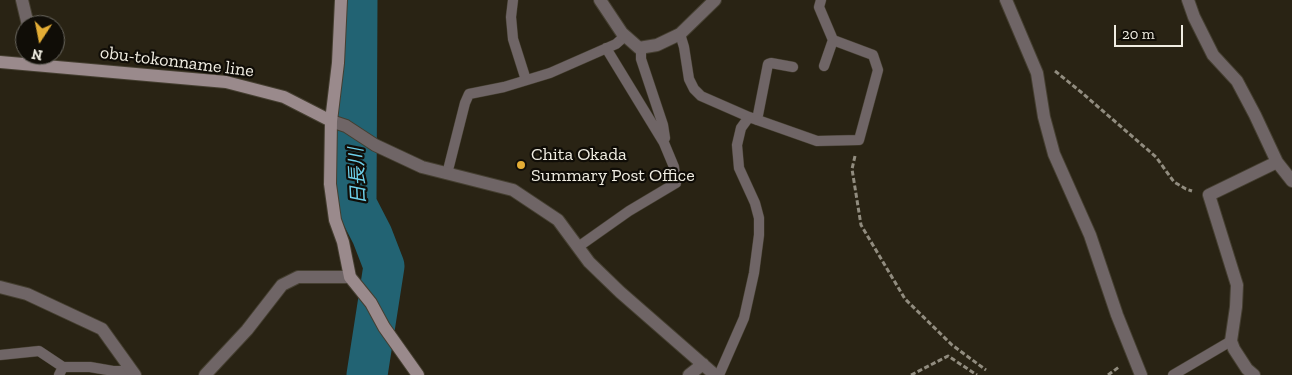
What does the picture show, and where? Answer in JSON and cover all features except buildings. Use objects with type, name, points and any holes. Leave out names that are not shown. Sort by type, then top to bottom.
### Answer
[{"type":"main road","points":[[341,0],[338,62],[331,121],[330,184],[335,220],[343,242],[350,278],[371,303],[384,327],[418,375]]},
{"type":"main road","name":"obu-tokonname line","points":[[0,62],[15,61]]},
{"type":"main road","name":"obu-tokonname line","points":[[65,63],[186,79],[226,82],[284,97],[331,121]]},
{"type":"street","points":[[22,0],[26,15]]},
{"type":"street","points":[[600,0],[622,33],[638,48],[657,45],[680,34],[715,0]]},
{"type":"street","points":[[1006,0],[1037,73],[1044,117],[1054,154],[1090,236],[1117,315],[1141,375]]},
{"type":"street","points":[[1188,0],[1194,17],[1213,55],[1237,81],[1277,162],[1292,181]]},
{"type":"street","points":[[331,121],[346,126],[364,138],[422,167],[513,190],[558,220],[589,262],[620,292],[717,375]]},
{"type":"street","points":[[1254,375],[1234,349],[1231,341],[1237,285],[1209,195],[1277,162]]},
{"type":"street","points":[[205,375],[247,330],[282,285],[298,277],[350,278]]},
{"type":"street","points":[[0,287],[27,294],[102,329],[133,372]]},
{"type":"street","points":[[690,375],[703,364]]},
{"type":"lane","points":[[513,0],[513,39],[526,80]]},
{"type":"lane","points":[[680,34],[689,79],[694,89],[701,96],[753,118],[817,141],[859,140],[878,70],[872,55],[834,40],[819,7],[821,0]]},
{"type":"lane","points":[[447,174],[469,94],[550,73],[616,44],[625,36]]},
{"type":"lane","points":[[824,66],[834,40]]},
{"type":"lane","points":[[642,47],[641,59],[663,125],[665,138],[663,141]]},
{"type":"lane","points":[[578,247],[629,211],[676,183],[674,167],[663,141],[606,48]]},
{"type":"lane","points":[[717,375],[744,318],[754,273],[759,234],[759,218],[755,203],[739,168],[737,145],[741,128],[753,118],[768,64],[793,67]]},
{"type":"lane","points":[[1173,375],[1231,341]]},
{"type":"lane","points":[[0,354],[39,351],[61,371],[90,367],[133,372]]},
{"type":"path","points":[[1053,68],[1057,74],[1081,92],[1156,157],[1174,182],[1186,189],[1209,195]]},
{"type":"path","points":[[859,140],[852,169],[861,225],[905,299],[952,345],[986,370]]},
{"type":"path","points":[[911,375],[948,356],[977,375]]},
{"type":"waterway","name":"日長川","points":[[357,0],[356,204],[372,235],[384,266],[367,375]]},
{"type":"place","name":"Chita Okada Summary Post Office","points":[[521,165]]}]
